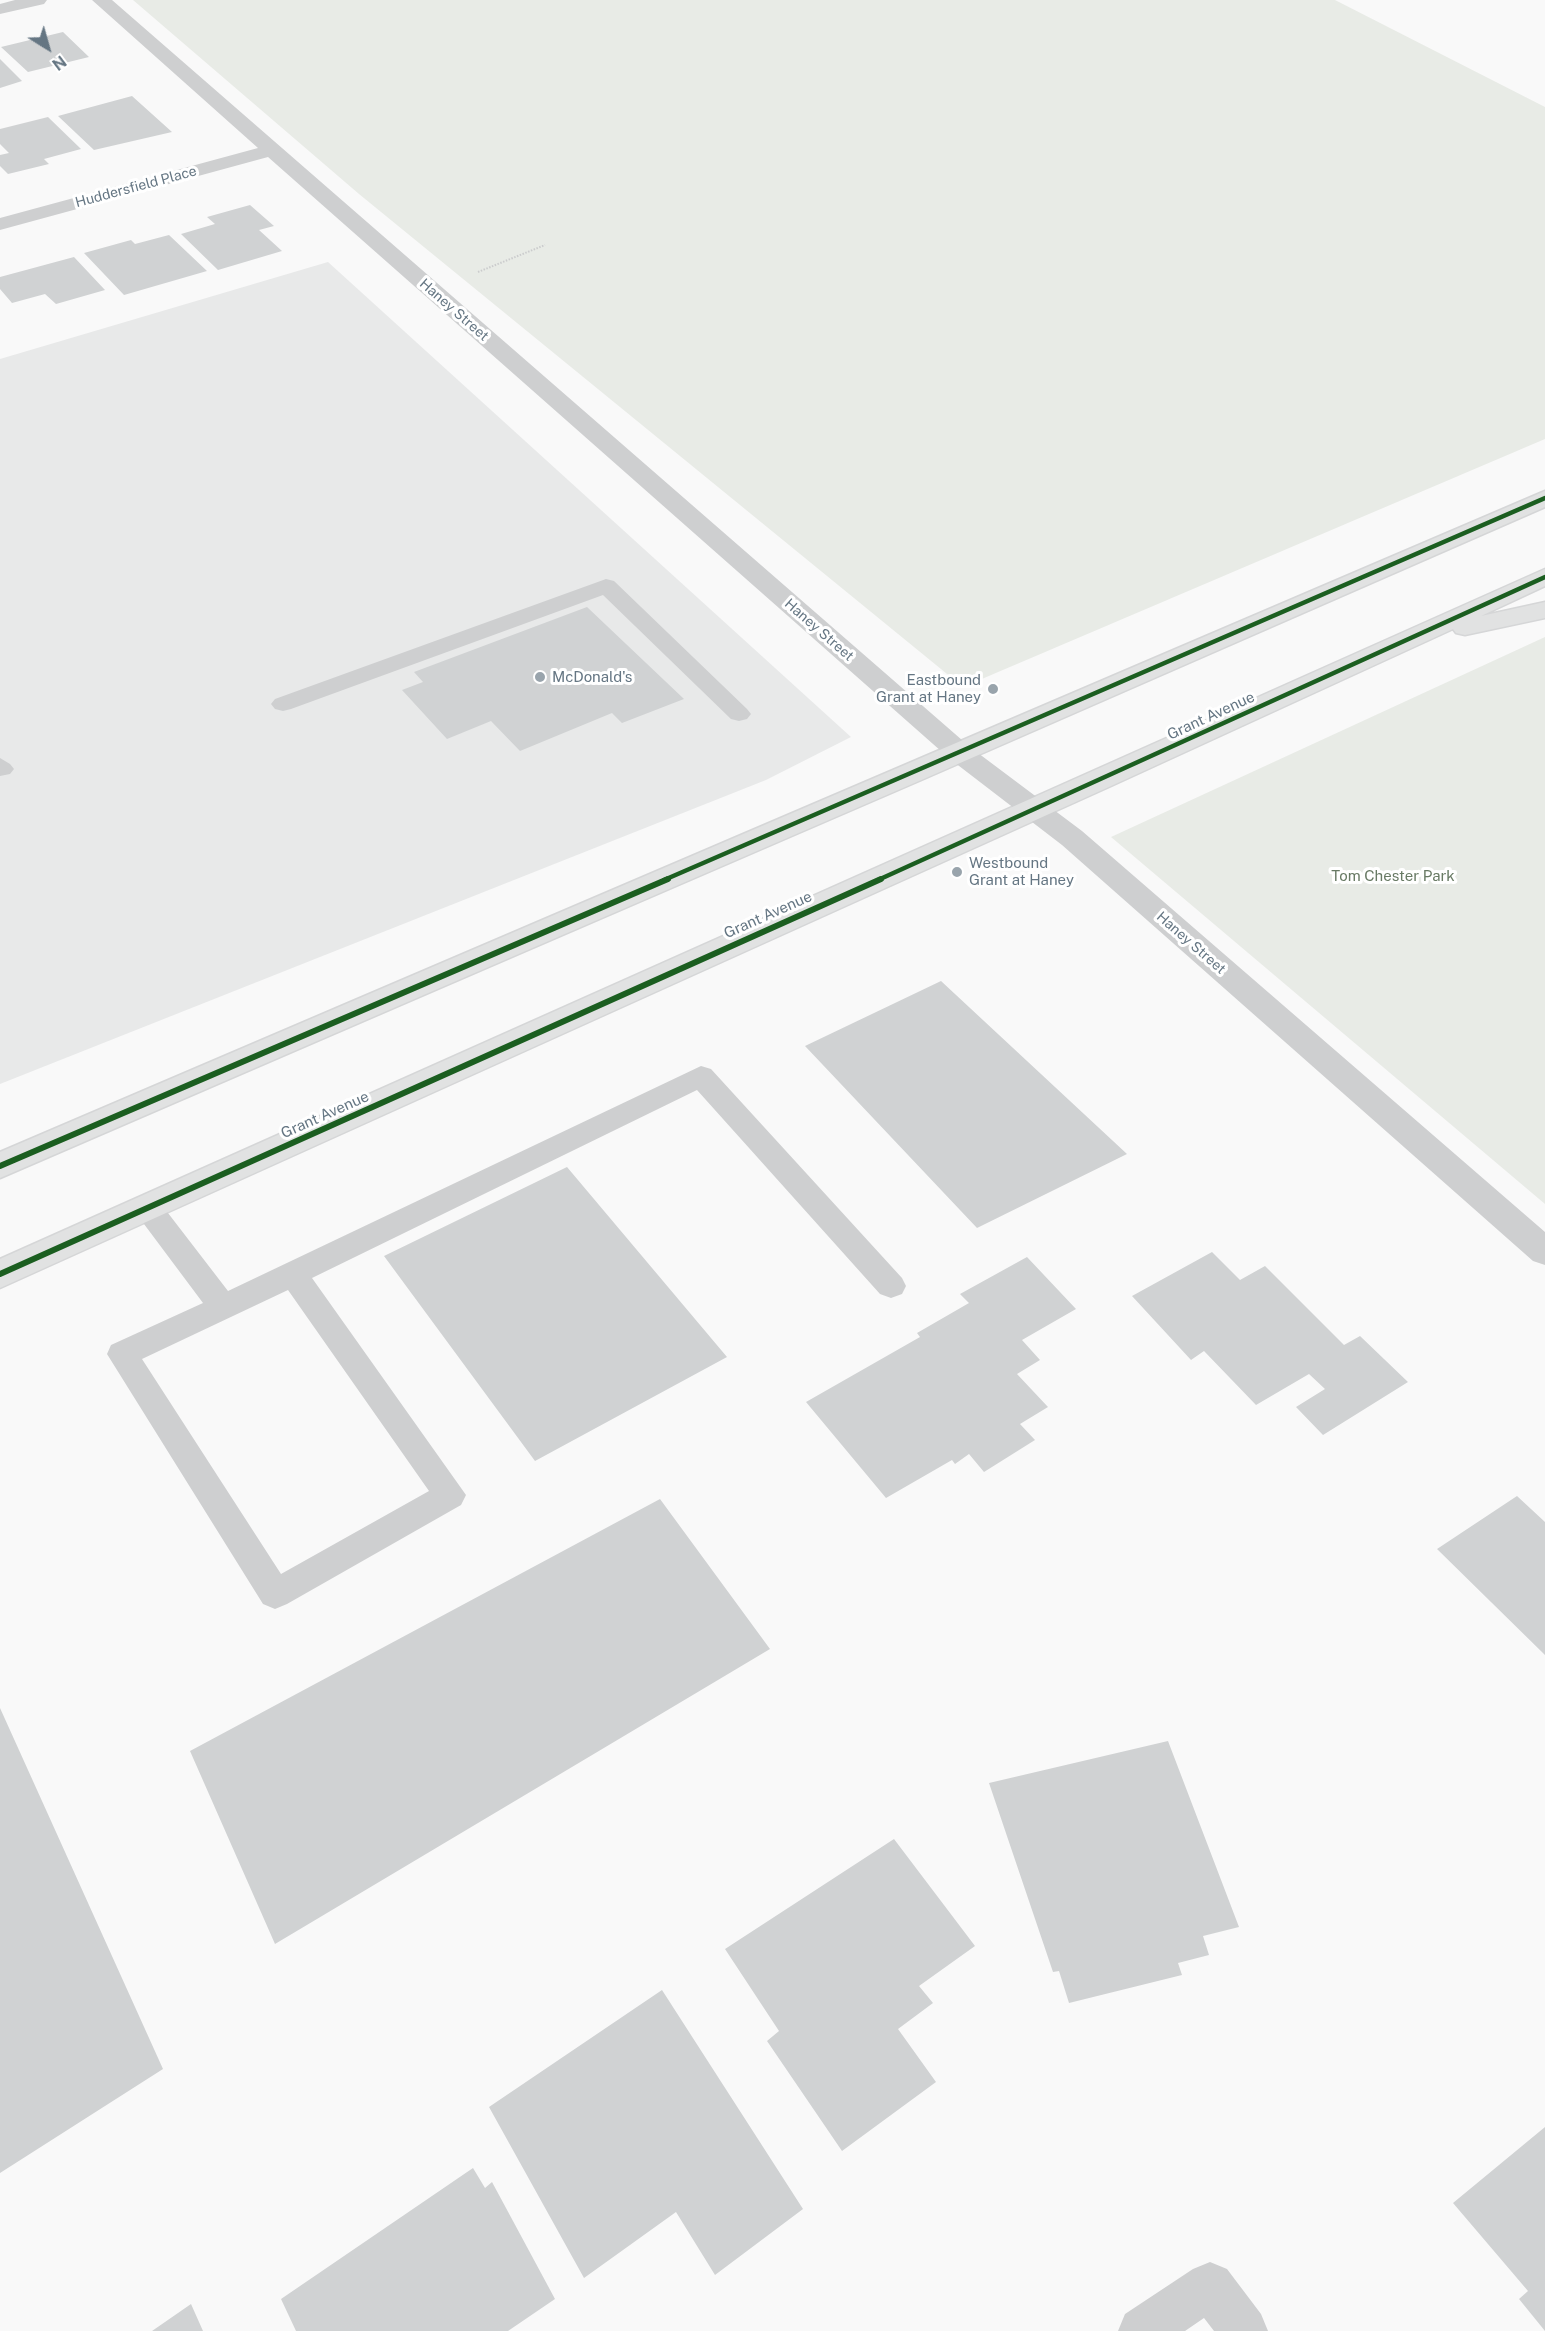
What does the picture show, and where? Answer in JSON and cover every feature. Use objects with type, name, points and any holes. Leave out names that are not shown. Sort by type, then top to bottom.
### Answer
[{"type":"main road","points":[[0,1166],[960,753],[1545,498]]},
{"type":"main road","name":"Grant Avenue","points":[[0,1274],[1545,577]]},
{"type":"main road","points":[[1408,638],[1545,610]]},
{"type":"street","points":[[0,9],[38,0]]},
{"type":"street","name":"Haney Street","points":[[101,0],[960,753],[1072,838],[1545,1252]]},
{"type":"street","name":"Huddersfield Place","points":[[0,224],[271,150]]},
{"type":"street","points":[[1142,2331],[1210,2286],[1244,2331]]},
{"type":"lane","points":[[283,704],[606,586],[739,714]]},
{"type":"lane","points":[[293,1274],[450,1495],[274,1593],[122,1354],[293,1274],[701,1076],[891,1286]]},
{"type":"lane","points":[[148,1209],[223,1307]]},
{"type":"shaded area","points":[[328,262],[851,737],[766,780],[0,1084],[0,359]]},
{"type":"green space","points":[[133,0],[1335,0],[1545,107],[1545,439],[963,687],[359,194]]},
{"type":"green space","name":"Tom Chester Park","points":[[1545,637],[1545,1204],[1111,837]]},
{"type":"building","points":[[63,32],[89,57],[28,72],[1,47]]},
{"type":"building","points":[[0,59],[22,81],[0,88]]},
{"type":"building","points":[[132,96],[172,132],[94,150],[58,116]]},
{"type":"building","points":[[48,117],[81,149],[44,159],[49,164],[8,174],[0,166],[0,155],[9,153],[0,144],[0,129]]},
{"type":"building","points":[[250,205],[274,226],[259,230],[282,251],[218,270],[181,234],[215,224],[207,217]]},
{"type":"building","points":[[169,235],[207,271],[124,295],[84,253],[131,240],[135,244]]},
{"type":"building","points":[[74,257],[105,290],[56,304],[45,294],[12,303],[0,289],[0,277]]},
{"type":"building","name":"McDonald's","points":[[587,607],[684,699],[622,723],[612,713],[520,751],[491,721],[447,739],[402,690],[423,682],[414,672]]},
{"type":"building","points":[[941,981],[1127,1154],[977,1228],[805,1046]]},
{"type":"building","points":[[567,1167],[727,1357],[535,1461],[384,1256]]},
{"type":"building","points":[[1212,1252],[1240,1280],[1265,1266],[1344,1345],[1360,1336],[1408,1382],[1323,1435],[1296,1407],[1325,1389],[1309,1374],[1256,1405],[1204,1351],[1191,1360],[1132,1296]]},
{"type":"building","points":[[1027,1257],[1076,1309],[1022,1340],[1040,1360],[1017,1374],[1048,1407],[1020,1424],[1035,1440],[984,1472],[969,1454],[955,1464],[952,1460],[886,1498],[806,1402],[920,1337],[917,1333],[969,1303],[960,1294]]},
{"type":"building","points":[[1517,1496],[1545,1522],[1545,1655],[1437,1549]]},
{"type":"building","points":[[660,1499],[770,1649],[275,1944],[190,1751]]},
{"type":"building","points":[[0,1708],[163,2069],[0,2173]]},
{"type":"building","points":[[1168,1741],[1239,1927],[1203,1936],[1209,1955],[1178,1963],[1182,1975],[1069,2003],[1059,1971],[1053,1972],[989,1783]]},
{"type":"building","points":[[894,1839],[975,1946],[919,1986],[933,2003],[898,2029],[936,2082],[842,2151],[767,2041],[779,2031],[725,1949]]},
{"type":"building","points":[[662,1990],[803,2209],[715,2275],[676,2212],[584,2278],[489,2107]]},
{"type":"building","points":[[1545,2127],[1545,2331],[1519,2299],[1528,2291],[1453,2203]]},
{"type":"building","points":[[473,2168],[485,2188],[492,2182],[555,2299],[508,2331],[296,2331],[281,2299]]},
{"type":"building","points":[[191,2304],[203,2331],[152,2331]]},
{"type":"cycle path","points":[[0,1166],[909,775],[1545,498]]},
{"type":"cycle path","points":[[0,1274],[1101,780],[1545,577]]},
{"type":"place","name":"McDonald's","points":[[540,677]]},
{"type":"place","name":"Eastbound Grant at Haney","points":[[993,689]]},
{"type":"place","name":"Westbound Grant at Haney","points":[[957,872]]}]
